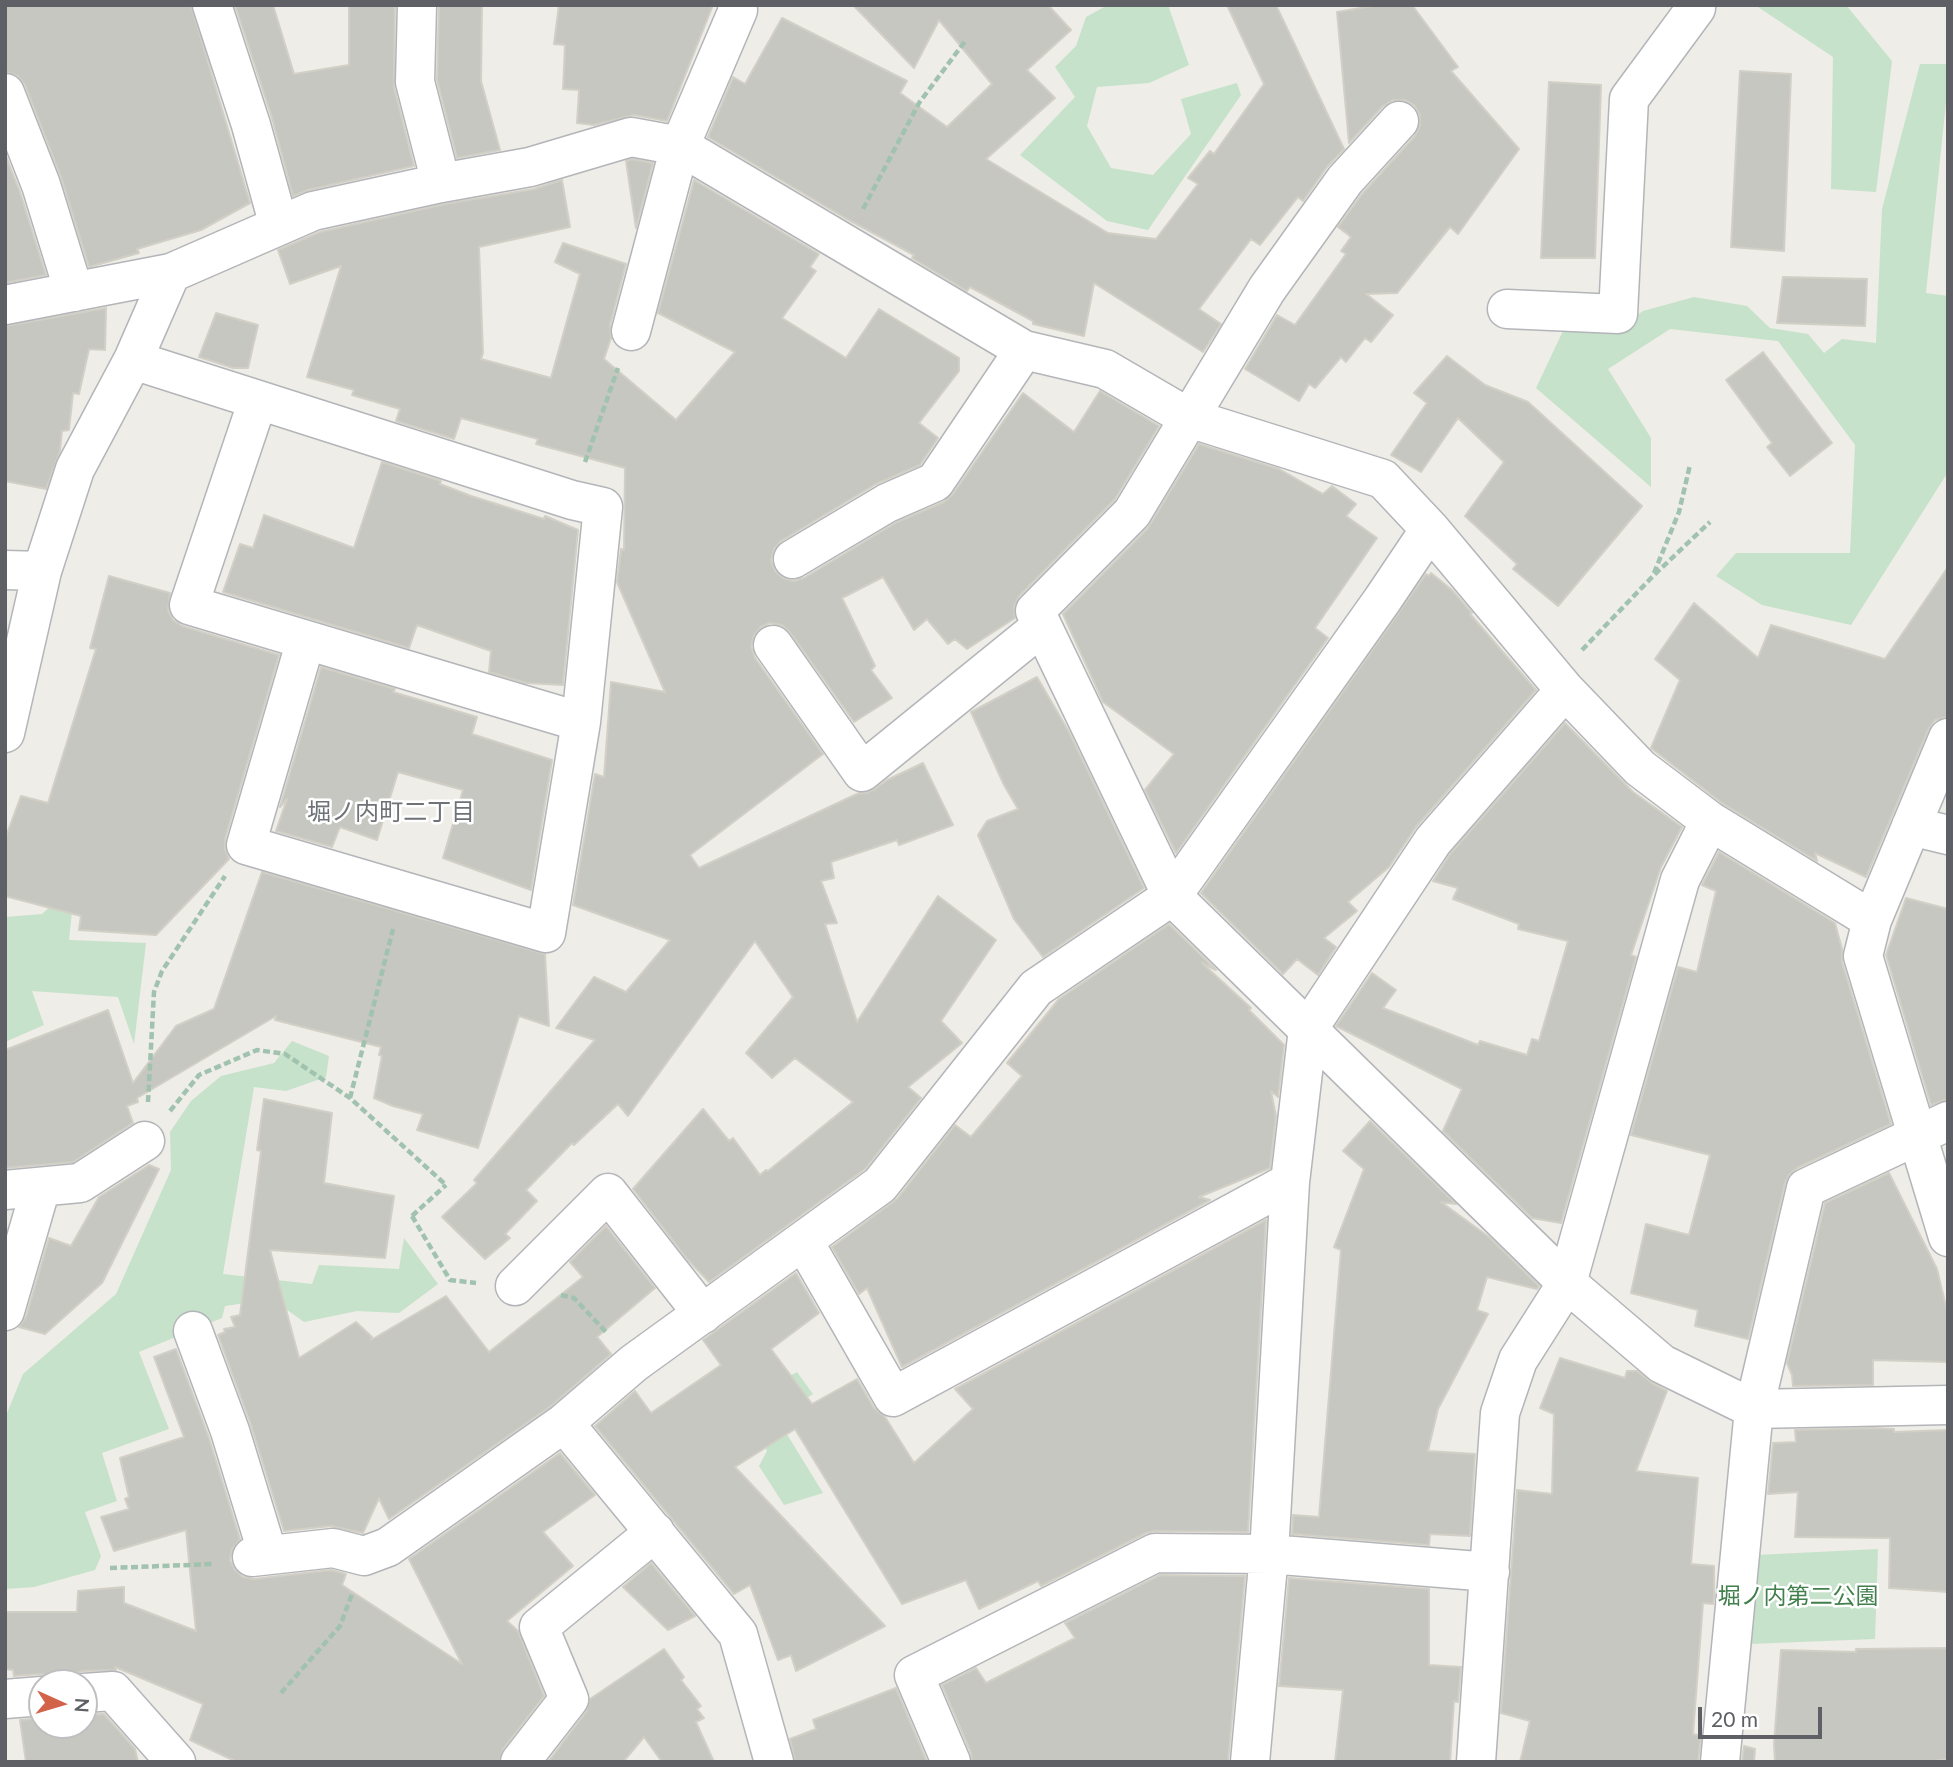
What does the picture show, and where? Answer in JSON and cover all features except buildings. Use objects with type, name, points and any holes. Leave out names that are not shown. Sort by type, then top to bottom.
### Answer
[{"type":"street","points":[[212,5],[251,125],[279,226]]},
{"type":"street","points":[[417,5],[415,82],[441,183]]},
{"type":"street","points":[[631,331],[680,146],[740,7]]},
{"type":"street","points":[[1507,309],[1618,314],[1629,99],[1696,8]]},
{"type":"street","points":[[5,93],[41,185],[74,292]]},
{"type":"street","points":[[1399,121],[1345,180],[1267,289],[1132,513],[1035,611],[1172,896],[1567,1283],[1662,1364],[1754,1409],[1948,1405]]},
{"type":"street","points":[[5,305],[171,273],[313,211],[530,167],[631,137],[680,146],[1024,350],[1105,369],[1189,418],[1383,479],[1430,529],[1560,684],[1640,768],[1710,821],[1872,920]]},
{"type":"street","points":[[5,733],[23,570],[133,360],[171,273]]},
{"type":"street","points":[[793,559],[887,503],[936,482],[1024,350]]},
{"type":"street","points":[[133,360],[603,508],[581,722],[546,933],[246,845],[306,640]]},
{"type":"street","points":[[258,400],[189,604],[581,722]]},
{"type":"street","points":[[192,1331],[230,1431],[247,1558],[333,1548],[364,1556],[388,1547],[564,1423],[634,1363],[880,1185],[1036,988],[1172,896],[1384,599],[1430,529]]},
{"type":"street","points":[[773,645],[862,772],[1042,626]]},
{"type":"street","points":[[1250,1762],[1269,1554],[1290,1182],[1308,1029],[1433,841],[1560,684]]},
{"type":"street","points":[[1948,738],[1872,920],[1863,956],[1932,1129],[1948,1237]]},
{"type":"street","points":[[1476,1762],[1500,1413],[1518,1360],[1567,1283],[1680,880],[1710,821]]},
{"type":"street","points":[[1911,826],[1948,835]]},
{"type":"street","points":[[1720,1762],[1754,1409],[1806,1188],[1932,1129]]},
{"type":"street","points":[[5,1311],[23,1189],[80,1183],[145,1141]]},
{"type":"street","points":[[804,1242],[893,1397],[1290,1182]]},
{"type":"street","points":[[515,1286],[607,1193],[703,1314]]},
{"type":"street","points":[[564,1423],[738,1634],[774,1762]]},
{"type":"street","points":[[520,1762],[569,1699],[539,1627],[655,1532]]},
{"type":"street","points":[[951,1762],[914,1675],[1155,1553],[1269,1554],[1490,1572]]},
{"type":"street","points":[[98,1692],[113,1691],[176,1762]]},
{"type":"street","points":[[5,1699],[28,1697]]},
{"type":"path","points":[[846,243],[919,103],[966,40]]},
{"type":"path","points":[[572,500],[631,331]]},
{"type":"path","points":[[1654,575],[1679,512],[1690,465]]},
{"type":"path","points":[[1560,684],[1654,575],[1710,522]]},
{"type":"path","points":[[145,1141],[154,992],[162,971],[246,845]]},
{"type":"path","points":[[350,1098],[390,939]]},
{"type":"path","points":[[145,1141],[200,1075],[257,1049],[285,1054],[350,1098],[446,1185],[412,1216]]},
{"type":"path","points":[[281,1693],[340,1626],[364,1556]]},
{"type":"path","points":[[110,1568],[247,1558]]},
{"type":"green space","points":[[1108,5],[1168,5],[1189,65],[1149,83],[1097,87],[1087,126],[1111,168],[1153,175],[1191,134],[1181,99],[1237,83],[1241,95],[1148,230],[1107,221],[1020,155],[1075,97],[1055,67],[1076,46],[1086,17]]},
{"type":"green space","points":[[1755,5],[1846,5],[1892,61],[1876,192],[1831,189],[1833,57]]},
{"type":"green space","points":[[1920,64],[1948,64],[1926,293],[1948,296],[1948,472],[1851,625],[1762,605],[1716,576],[1736,553],[1850,553],[1855,445],[1778,341],[1670,329],[1608,369],[1651,438],[1651,487],[1536,388],[1563,331],[1620,327],[1643,311],[1694,297],[1747,306],[1770,328],[1808,334],[1824,353],[1842,339],[1876,343],[1882,209]]},
{"type":"green space","points":[[75,883],[69,940],[146,943],[134,1044],[118,997],[32,991],[44,1025],[5,1042],[5,917],[42,914]]},
{"type":"green space","points":[[292,1041],[329,1056],[326,1077],[286,1091],[254,1087],[223,1274],[312,1284],[319,1265],[399,1269],[404,1238],[438,1284],[399,1313],[357,1311],[304,1322],[272,1299],[225,1306],[222,1318],[139,1352],[169,1429],[102,1453],[117,1501],[85,1512],[101,1556],[95,1570],[34,1587],[5,1589],[5,1418],[23,1374],[116,1294],[171,1170],[170,1132],[191,1101],[221,1076],[274,1063]]},
{"type":"green space","points":[[797,1372],[813,1394],[777,1418],[823,1493],[784,1505],[759,1466],[767,1451],[747,1399]]},
{"type":"green space","name":"堀ノ内第二公園","points":[[1878,1549],[1875,1639],[1749,1644],[1756,1555]]},
{"type":"district","name":"堀ノ内町二丁目","points":[[391,812]]}]
